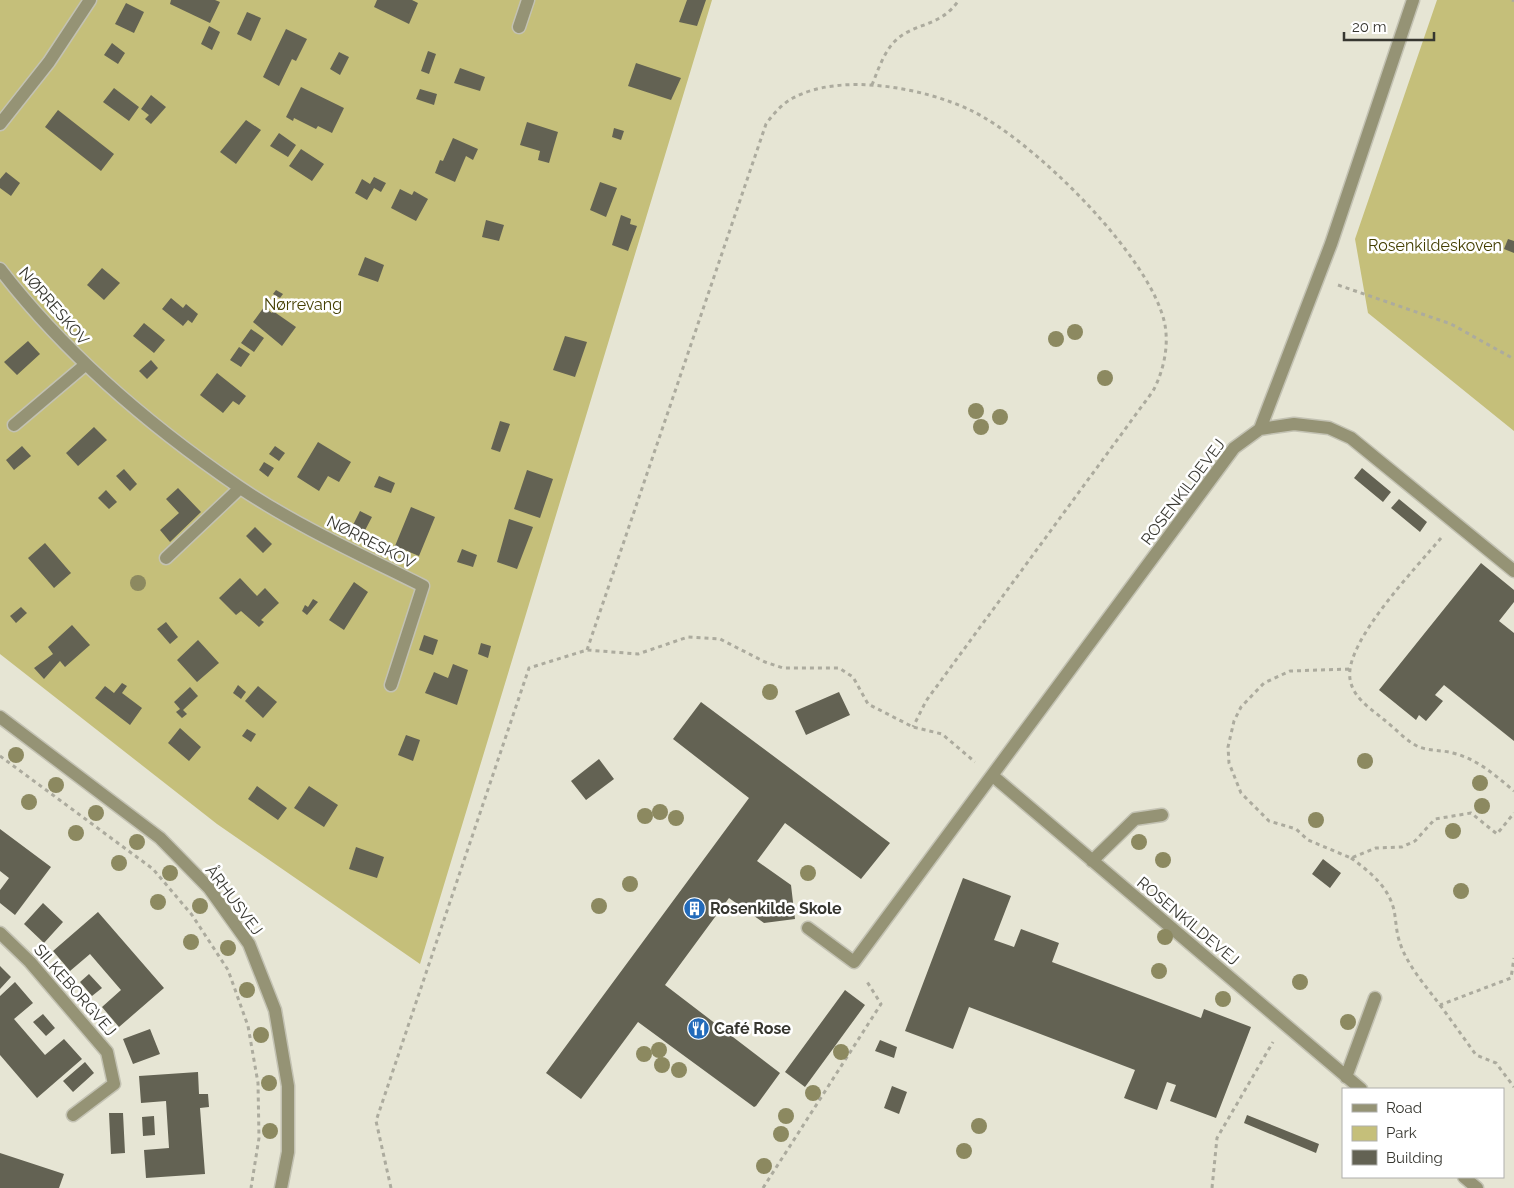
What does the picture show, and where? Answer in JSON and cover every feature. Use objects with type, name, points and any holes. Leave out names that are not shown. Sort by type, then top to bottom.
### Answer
[{"type":"street","points":[[0,124],[49,62],[90,0]]},
{"type":"street","points":[[519,27],[528,0]]},
{"type":"street","points":[[1260,429],[1318,278],[1413,0]]},
{"type":"street","name":"NØRRESKOV","points":[[0,268],[24,300],[85,365],[161,429],[240,488],[327,539],[423,586],[391,685]]},
{"type":"street","name":"NØRRESKOV","points":[[14,425],[85,365]]},
{"type":"street","name":"ROSENKILDEVEJ","points":[[854,962],[1234,448],[1260,429],[1294,424],[1329,428],[1351,438],[1514,571]]},
{"type":"street","points":[[166,558],[240,488]]},
{"type":"street","name":"ÅRHUSVEJ","points":[[0,716],[160,838],[209,888],[249,944],[275,1010],[288,1086],[288,1152],[281,1188]]},
{"type":"street","name":"ROSENKILDEVEJ","points":[[993,776],[1360,1088]]},
{"type":"street","points":[[1092,861],[1135,819],[1162,815]]},
{"type":"street","points":[[808,928],[854,962]]},
{"type":"street","name":"SILKEBORGVEJ","points":[[0,933],[30,962],[107,1052],[114,1084],[72,1115]]},
{"type":"street","points":[[1346,1077],[1376,998]]},
{"type":"street","points":[[1465,1178],[1477,1188]]},
{"type":"path","points":[[872,85],[884,57],[895,41],[906,33],[934,22],[952,10],[960,0]]},
{"type":"path","points":[[588,650],[766,124],[777,109],[802,94],[833,87],[872,85],[940,98],[971,111],[1024,147],[1106,224],[1149,285],[1165,327],[1165,357],[1161,376],[1153,392],[926,700],[912,727]]},
{"type":"path","points":[[1318,278],[1451,324],[1514,359]]},
{"type":"path","points":[[1454,522],[1368,628],[1353,654],[1349,669],[1354,691],[1362,702],[1418,747],[1463,756],[1486,768],[1514,791]]},
{"type":"path","points":[[391,1188],[376,1121],[529,668],[588,650],[638,654],[688,637],[720,639],[765,662],[784,668],[839,668],[853,677],[868,704],[912,727],[942,734],[993,776]]},
{"type":"path","points":[[1349,669],[1290,671],[1264,683],[1241,708],[1234,721],[1228,747],[1229,763],[1241,792],[1269,821],[1296,829],[1308,840],[1351,858],[1372,873],[1386,890],[1394,908],[1399,940],[1408,962],[1476,1055],[1496,1063],[1514,1087]]},
{"type":"path","points":[[0,756],[153,869],[192,915],[228,970],[248,1026],[258,1083],[259,1138],[250,1188]]},
{"type":"path","points":[[1351,858],[1376,848],[1402,847],[1415,841],[1435,820],[1471,813],[1498,834],[1514,814]]},
{"type":"path","points":[[1440,1005],[1511,978],[1514,958]]},
{"type":"path","points":[[763,1188],[881,1004],[854,962]]},
{"type":"path","points":[[1212,1188],[1217,1138],[1284,1024]]},
{"type":"green space","name":"Nørrevang","points":[[0,0],[712,0],[420,964],[217,824],[0,654]]},
{"type":"green space","name":"Rosenkildeskoven","points":[[1437,0],[1514,0],[1514,431],[1368,313],[1355,239]]},
{"type":"building","points":[[171,0],[215,0],[220,2],[210,23],[170,4]]},
{"type":"building","points":[[377,0],[412,0],[418,3],[409,24],[374,7]]},
{"type":"building","points":[[687,0],[706,0],[697,26],[679,22]]},
{"type":"building","points":[[126,3],[144,12],[134,33],[115,24]]},
{"type":"building","points":[[247,12],[261,18],[251,41],[237,34]]},
{"type":"building","points":[[209,26],[220,32],[212,50],[201,44]]},
{"type":"building","points":[[286,29],[307,39],[296,61],[292,59],[279,86],[263,77]]},
{"type":"building","points":[[112,43],[125,53],[118,64],[104,55]]},
{"type":"building","points":[[428,51],[436,54],[429,74],[421,71]]},
{"type":"building","points":[[339,52],[349,57],[340,75],[330,69]]},
{"type":"building","points":[[636,63],[681,78],[671,100],[628,86]]},
{"type":"building","points":[[460,68],[485,77],[480,91],[454,83]]},
{"type":"building","points":[[301,87],[344,108],[332,133],[318,126],[316,129],[294,118],[293,121],[286,117]]},
{"type":"building","points":[[114,88],[139,107],[129,121],[103,102]]},
{"type":"building","points":[[420,89],[437,94],[434,105],[416,99]]},
{"type":"building","points":[[151,95],[166,107],[151,124],[145,119],[149,115],[141,109]]},
{"type":"building","points":[[58,110],[114,154],[101,171],[45,127]]},
{"type":"building","points":[[246,120],[261,130],[236,164],[220,152]]},
{"type":"building","points":[[527,122],[558,132],[549,163],[538,160],[540,151],[520,145]]},
{"type":"building","points":[[614,128],[624,131],[621,140],[612,137]]},
{"type":"building","points":[[279,133],[296,145],[288,157],[270,146]]},
{"type":"building","points":[[453,138],[478,149],[473,160],[466,156],[455,182],[435,173],[440,160],[443,161]]},
{"type":"building","points":[[301,149],[324,164],[312,181],[289,166]]},
{"type":"building","points":[[6,172],[20,183],[11,196],[0,188],[0,179]]},
{"type":"building","points":[[374,177],[386,183],[381,192],[374,188],[367,200],[355,193],[362,179],[370,184]]},
{"type":"building","points":[[600,182],[617,188],[606,217],[590,210]]},
{"type":"building","points":[[400,189],[412,195],[414,191],[428,199],[416,221],[391,208]]},
{"type":"building","points":[[621,215],[631,219],[630,224],[637,226],[628,251],[612,245]]},
{"type":"building","points":[[486,220],[504,225],[499,241],[482,237]]},
{"type":"building","points":[[1508,239],[1514,241],[1514,253],[1504,249]]},
{"type":"building","points":[[365,257],[384,265],[378,282],[358,275]]},
{"type":"building","points":[[102,268],[120,283],[104,300],[87,285]]},
{"type":"building","points":[[276,290],[283,294],[280,298],[273,294]]},
{"type":"building","points":[[171,298],[183,308],[186,304],[198,314],[192,323],[188,320],[183,326],[162,309]]},
{"type":"building","points":[[264,307],[296,327],[282,346],[253,322]]},
{"type":"building","points":[[144,323],[165,340],[154,353],[133,336]]},
{"type":"building","points":[[251,329],[264,338],[254,352],[241,343]]},
{"type":"building","points":[[565,336],[587,342],[575,377],[553,370]]},
{"type":"building","points":[[28,341],[40,354],[17,375],[4,362]]},
{"type":"building","points":[[239,347],[250,354],[241,367],[230,360]]},
{"type":"building","points":[[151,360],[158,368],[147,379],[139,371]]},
{"type":"building","points":[[217,373],[246,396],[239,405],[233,401],[223,413],[200,395]]},
{"type":"building","points":[[500,421],[510,424],[500,452],[491,449]]},
{"type":"building","points":[[94,427],[107,440],[78,466],[66,453]]},
{"type":"building","points":[[318,442],[351,462],[339,482],[328,476],[319,491],[297,477]]},
{"type":"building","points":[[22,446],[31,456],[14,470],[6,460]]},
{"type":"building","points":[[275,446],[285,453],[279,461],[269,454]]},
{"type":"building","points":[[264,462],[274,468],[268,477],[259,470]]},
{"type":"building","points":[[1362,468],[1391,492],[1383,502],[1354,478]]},
{"type":"building","points":[[124,469],[137,484],[130,491],[116,476]]},
{"type":"building","points":[[527,470],[553,479],[540,518],[514,509]]},
{"type":"building","points":[[379,476],[395,483],[391,493],[374,487]]},
{"type":"building","points":[[178,488],[201,512],[170,542],[160,530],[179,513],[166,499]]},
{"type":"building","points":[[106,490],[117,502],[109,509],[98,498]]},
{"type":"building","points":[[1399,499],[1427,522],[1420,532],[1391,508]]},
{"type":"building","points":[[411,507],[435,517],[419,556],[395,546]]},
{"type":"building","points":[[360,511],[372,517],[361,538],[350,531]]},
{"type":"building","points":[[509,519],[533,527],[517,569],[497,562]]},
{"type":"building","points":[[255,527],[272,544],[263,553],[246,536]]},
{"type":"building","points":[[45,543],[71,573],[54,588],[28,558]]},
{"type":"building","points":[[462,549],[477,555],[473,567],[457,562]]},
{"type":"building","points":[[1481,563],[1514,590],[1514,602],[1499,621],[1514,633],[1514,741],[1444,685],[1435,695],[1443,701],[1426,721],[1419,715],[1416,720],[1379,690]]},
{"type":"building","points":[[240,578],[257,596],[265,588],[279,603],[261,620],[264,622],[259,627],[241,611],[236,615],[219,598]]},
{"type":"building","points":[[354,582],[368,592],[344,630],[329,620]]},
{"type":"building","points":[[313,599],[318,602],[307,615],[302,611],[305,605],[308,607]]},
{"type":"building","points":[[21,607],[27,613],[16,623],[10,616]]},
{"type":"building","points":[[166,622],[178,637],[170,644],[157,629]]},
{"type":"building","points":[[72,625],[90,645],[65,667],[60,661],[44,679],[34,668],[53,654],[48,647]]},
{"type":"building","points":[[424,635],[438,640],[433,655],[419,650]]},
{"type":"building","points":[[198,640],[219,663],[197,682],[177,660]]},
{"type":"building","points":[[481,643],[491,646],[488,658],[478,654]]},
{"type":"building","points":[[453,664],[468,670],[457,705],[425,693],[434,672],[448,678]]},
{"type":"building","points":[[122,683],[127,686],[122,693],[142,708],[130,725],[95,698],[105,686],[114,693]]},
{"type":"building","points":[[238,685],[246,692],[241,699],[233,693]]},
{"type":"building","points":[[258,686],[277,702],[263,718],[245,701]]},
{"type":"building","points":[[190,687],[198,696],[183,710],[187,714],[182,718],[176,712],[180,709],[174,702]]},
{"type":"building","points":[[839,692],[850,715],[806,735],[795,711]]},
{"type":"building","name":"Rosenkilde Skole","points":[[701,702],[890,843],[861,879],[785,823],[757,861],[791,885],[795,919],[764,923],[729,898],[665,985],[780,1073],[756,1106],[754,1107],[638,1022],[581,1099],[546,1073],[749,798],[673,739]]},
{"type":"building","points":[[180,728],[201,747],[189,761],[168,743]]},
{"type":"building","points":[[247,729],[256,734],[251,742],[242,736]]},
{"type":"building","points":[[406,735],[420,740],[413,761],[398,755]]},
{"type":"building","points":[[599,759],[614,779],[586,800],[571,781]]},
{"type":"building","points":[[257,786],[287,808],[278,820],[248,799]]},
{"type":"building","points":[[309,786],[338,805],[324,827],[294,808]]},
{"type":"building","points":[[0,829],[51,867],[15,915],[0,903],[0,890],[9,878],[0,871]]},
{"type":"building","points":[[356,847],[384,857],[377,878],[349,869]]},
{"type":"building","points":[[1323,859],[1341,873],[1330,888],[1312,874]]},
{"type":"building","points":[[963,878],[1011,896],[994,940],[1014,947],[1021,929],[1059,943],[1052,962],[1201,1018],[1204,1009],[1251,1027],[1216,1118],[1170,1101],[1176,1085],[1167,1082],[1157,1110],[1124,1098],[1135,1070],[969,1007],[953,1049],[905,1031]]},
{"type":"building","points":[[43,903],[63,922],[44,943],[24,924]]},
{"type":"building","points":[[98,912],[164,988],[119,1027],[102,1007],[121,990],[90,954],[70,971],[53,951]]},
{"type":"building","points":[[0,966],[11,977],[0,989]]},
{"type":"building","points":[[89,974],[102,988],[92,996],[80,982]]},
{"type":"building","points":[[15,982],[33,1003],[14,1019],[45,1055],[64,1039],[82,1059],[37,1098],[0,1055],[0,996]]},
{"type":"building","points":[[845,990],[865,1005],[805,1087],[785,1072]]},
{"type":"building","points":[[43,1014],[55,1028],[46,1036],[33,1022]]},
{"type":"building","points":[[150,1029],[160,1054],[133,1064],[123,1039]]},
{"type":"building","points":[[880,1040],[897,1047],[894,1058],[875,1051]]},
{"type":"building","points":[[85,1062],[94,1073],[73,1092],[63,1081]]},
{"type":"building","points":[[198,1072],[199,1094],[208,1094],[209,1107],[200,1108],[205,1174],[146,1178],[144,1150],[169,1148],[166,1101],[141,1103],[139,1076]]},
{"type":"building","points":[[892,1086],[907,1092],[899,1114],[884,1108]]},
{"type":"building","points":[[109,1113],[123,1113],[125,1153],[111,1154]]},
{"type":"building","points":[[1247,1115],[1319,1144],[1316,1153],[1244,1123]]},
{"type":"building","points":[[154,1116],[155,1135],[143,1136],[142,1117]]},
{"type":"building","points":[[0,1153],[64,1174],[59,1188],[0,1188]]},
{"type":"place","name":"Rosenkilde Skole","points":[[694,908]]},
{"type":"place","name":"Café Rose","points":[[698,1028]]}]
